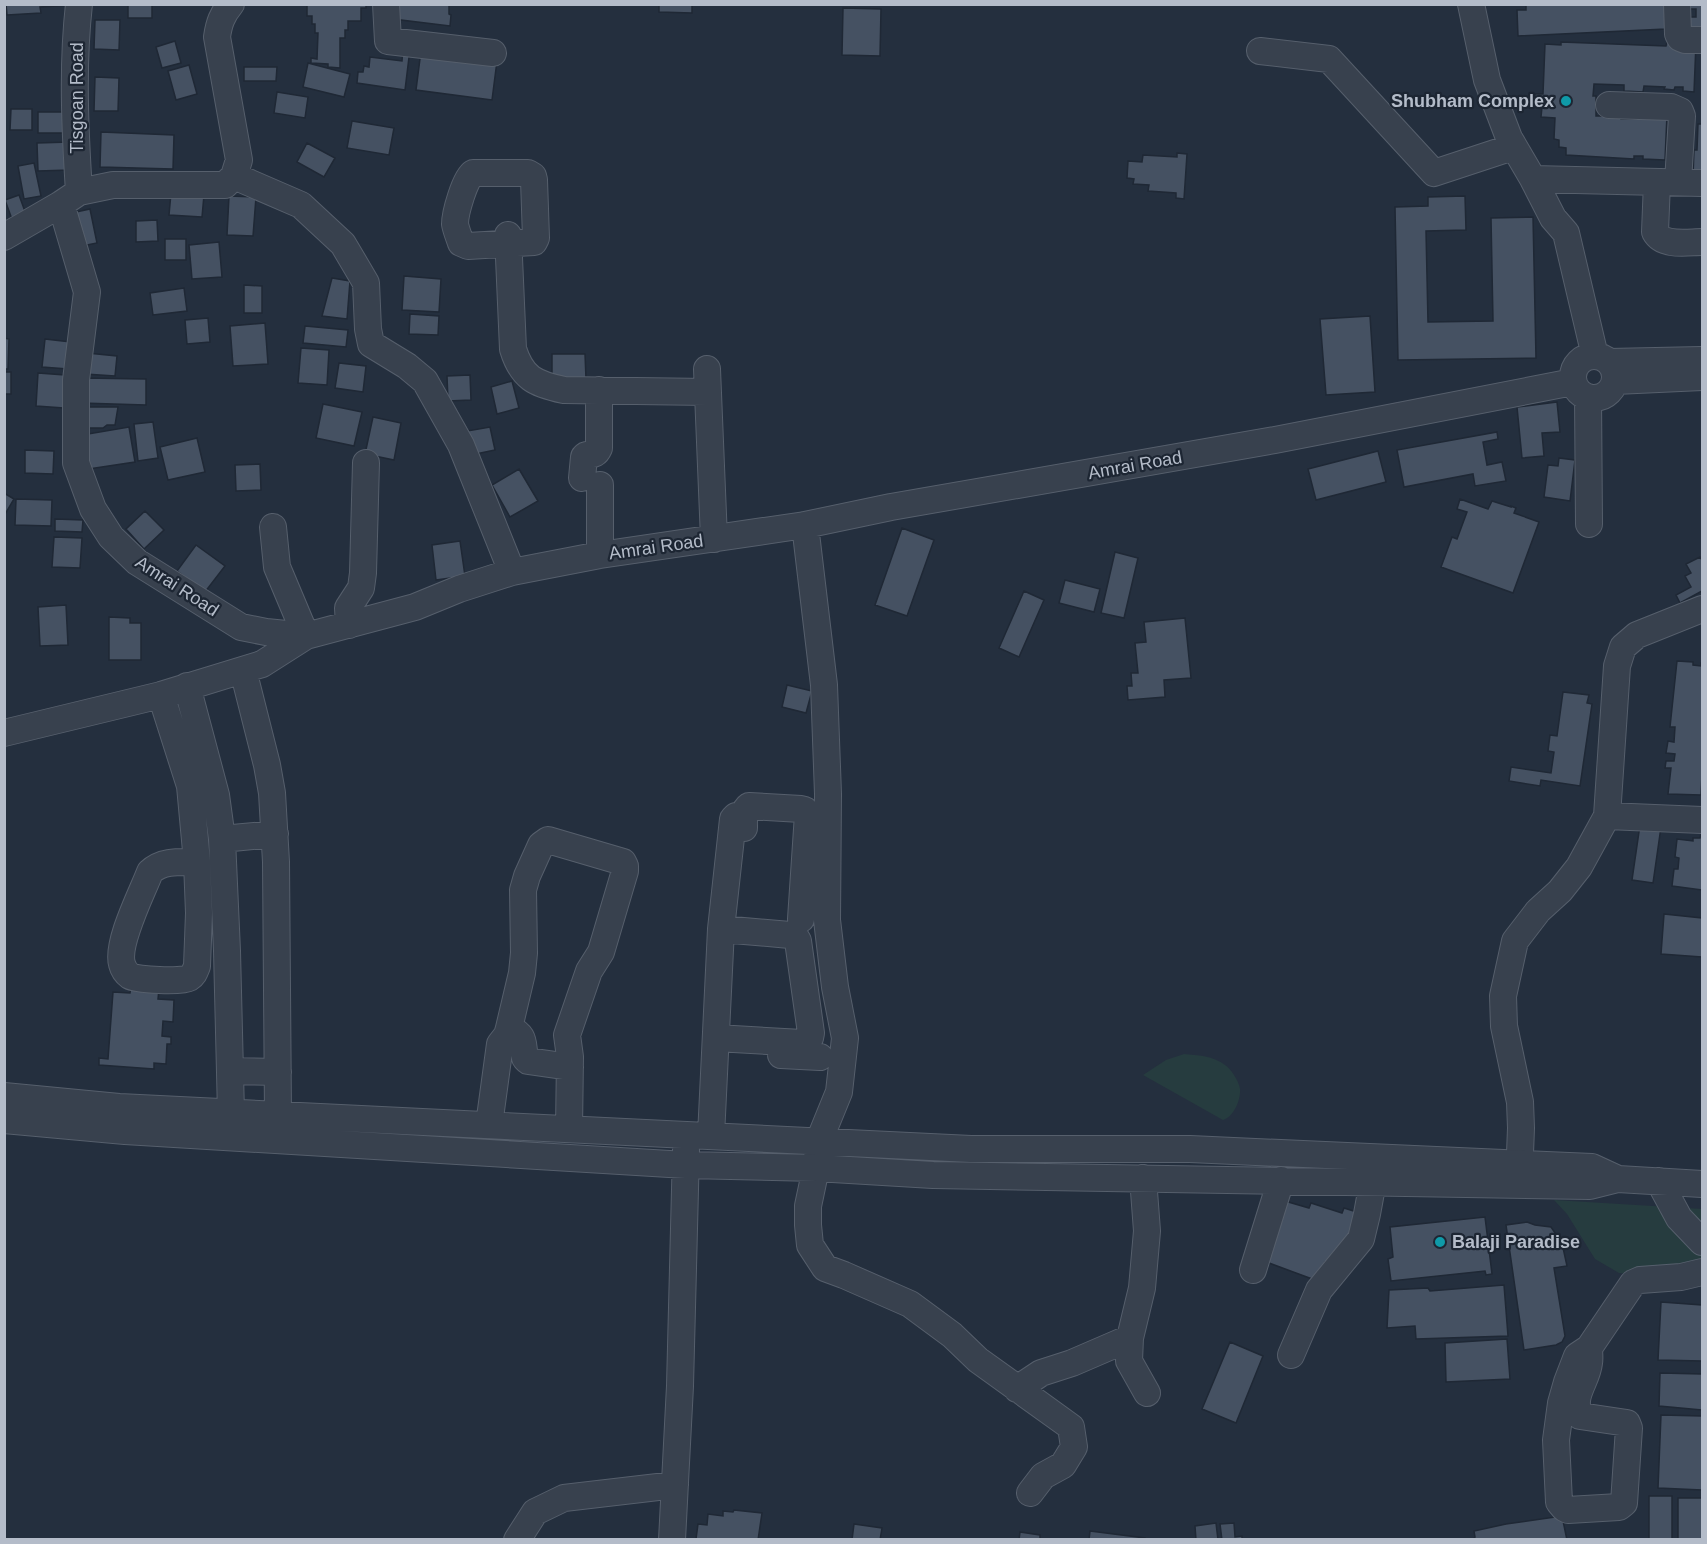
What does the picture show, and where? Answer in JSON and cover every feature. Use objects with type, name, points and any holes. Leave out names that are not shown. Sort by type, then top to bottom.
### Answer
[{"type":"street","name":"Tisgoan Road","points":[[70,198],[76,28],[79,4]]},
{"type":"street","points":[[4,237],[70,198],[113,185],[225,184],[234,176],[239,160],[218,37],[219,23],[231,4]]},
{"type":"street","points":[[386,4],[388,41],[493,52]]},
{"type":"street","points":[[1471,4],[1487,80],[1513,147],[1553,218],[1566,233],[1593,373],[1589,524]]},
{"type":"street","points":[[1677,4],[1680,38],[1702,40]]},
{"type":"street","points":[[1260,51],[1329,58],[1434,173],[1513,147]]},
{"type":"street","points":[[1610,105],[1671,107],[1680,111],[1682,116],[1673,185],[1655,232],[1665,242],[1702,242]]},
{"type":"street","points":[[234,176],[301,205],[343,244],[366,283],[371,344],[407,366],[425,381],[461,445],[512,572]]},
{"type":"street","points":[[1533,179],[1673,185],[1702,194]]},
{"type":"street","name":"Amrai Road","points":[[70,198],[87,292],[76,380],[76,464],[93,509],[111,537],[137,562],[241,627],[266,632],[306,636],[415,607],[512,572],[600,555],[805,525],[891,507],[1275,440],[1593,373]]},
{"type":"street","points":[[508,239],[513,349],[517,361],[527,375],[541,385],[564,390],[599,390],[708,380],[714,539]]},
{"type":"street","points":[[1593,373],[1702,360]]},
{"type":"street","points":[[1593,373],[1702,377]]},
{"type":"street","points":[[599,390],[599,448],[594,455],[584,457],[591,481],[600,555]]},
{"type":"street","points":[[349,625],[348,608],[362,588],[366,463]]},
{"type":"street","points":[[805,525],[824,685],[828,794],[828,920],[835,987],[845,1038],[839,1092],[819,1141],[808,1206],[810,1245],[825,1268],[910,1305],[952,1335],[978,1360],[1071,1427],[1074,1447],[1063,1465],[1043,1476],[1030,1493]]},
{"type":"street","points":[[4,734],[161,695],[262,664],[306,636],[277,567],[273,527]]},
{"type":"street","points":[[1519,1174],[1520,1102],[1504,1026],[1503,996],[1515,941],[1538,911],[1560,891],[1579,867],[1607,816],[1617,666],[1623,647],[1637,635],[1702,609]]},
{"type":"street","points":[[243,670],[272,793],[278,1115]]},
{"type":"street","points":[[187,686],[216,795],[222,839],[231,1113]]},
{"type":"street","points":[[161,695],[190,786],[197,862],[200,913],[197,966],[188,979],[129,976],[121,959],[123,940],[150,872],[164,863],[197,862]]},
{"type":"street","points":[[672,1539],[680,1386],[686,1165],[699,1136],[716,1044],[733,819],[736,816],[744,816],[749,806],[801,808],[808,814],[801,918]]},
{"type":"street","points":[[1607,816],[1702,820]]},
{"type":"street","points":[[222,839],[274,834]]},
{"type":"street","points":[[489,1125],[500,1044],[509,1028],[523,963],[523,890],[541,845],[548,840],[622,862],[625,866],[601,952],[589,971],[567,1035],[570,1067],[569,1129]]},
{"type":"street","points":[[727,920],[801,918],[828,920]]},
{"type":"street","points":[[716,1044],[802,1043],[807,1042],[811,1033],[798,941],[795,936],[727,920]]},
{"type":"street","points":[[509,1028],[517,1032],[524,1042],[525,1058],[528,1061],[570,1067]]},
{"type":"street","points":[[716,1044],[820,1058]]},
{"type":"street","points":[[230,1071],[278,1072]]},
{"type":"street","points":[[4,1096],[119,1107],[971,1149],[1190,1149],[1377,1156],[1519,1174]]},
{"type":"street","points":[[4,1120],[125,1131],[686,1165],[816,1168],[933,1175],[1373,1181],[1519,1174],[1592,1167],[1618,1179],[1702,1184]]},
{"type":"street","points":[[933,1175],[935,1147]]},
{"type":"street","points":[[1291,1355],[1319,1290],[1361,1239],[1377,1156]]},
{"type":"street","points":[[1143,1178],[1147,1231],[1142,1288],[1130,1338],[1129,1362],[1147,1393]]},
{"type":"street","points":[[1253,1270],[1281,1180]]},
{"type":"street","points":[[1659,1181],[1679,1218],[1702,1242]]},
{"type":"street","points":[[1589,1348],[1590,1364],[1578,1393],[1577,1411],[1580,1416],[1627,1423],[1629,1428],[1624,1503],[1618,1507],[1568,1510],[1564,1509],[1559,1502],[1556,1440],[1561,1403],[1577,1356],[1589,1348],[1633,1283],[1640,1280],[1702,1272]]},
{"type":"street","points":[[1017,1389],[1041,1373],[1072,1364],[1130,1338]]},
{"type":"street","points":[[517,1539],[535,1512],[564,1498],[675,1485]]},
{"type":"green space","points":[[1184,1054],[1205,1056],[1221,1062],[1234,1076],[1240,1093],[1236,1107],[1227,1118],[1223,1120],[1143,1075],[1166,1060]]},
{"type":"green space","points":[[1554,1200],[1702,1209],[1702,1273],[1619,1273],[1595,1259],[1567,1214]]},
{"type":"building","points":[[6,4],[72,5],[40,7],[41,13],[7,15]]},
{"type":"building","points":[[128,4],[152,4],[152,18],[128,18]]},
{"type":"building","points":[[307,4],[366,4],[366,8],[361,8],[361,21],[348,21],[345,38],[340,38],[340,68],[328,67],[328,64],[311,63],[311,58],[317,59],[318,33],[315,33],[312,16],[307,16]]},
{"type":"building","points":[[395,4],[449,4],[450,26],[393,19]]},
{"type":"building","points":[[659,4],[692,4],[692,13],[659,12]]},
{"type":"building","points":[[1526,4],[1665,4],[1666,29],[1518,36],[1517,10],[1526,10]]},
{"type":"building","points":[[1684,4],[1702,4],[1702,36],[1685,37],[1684,17],[1696,17],[1696,9],[1684,9]]},
{"type":"building","points":[[843,8],[881,9],[880,56],[842,55]]},
{"type":"building","points":[[95,20],[120,20],[119,50],[94,49]]},
{"type":"building","points":[[175,41],[181,63],[162,68],[156,47]]},
{"type":"building","name":"Shubham Complex","points":[[1561,42],[1666,46],[1667,42],[1696,43],[1694,92],[1683,91],[1683,87],[1675,87],[1674,90],[1644,86],[1643,92],[1624,91],[1624,85],[1594,84],[1596,116],[1621,114],[1621,119],[1636,119],[1636,117],[1667,115],[1665,160],[1643,159],[1643,156],[1634,156],[1634,159],[1566,155],[1566,148],[1559,147],[1559,140],[1554,139],[1555,118],[1541,117],[1542,107],[1535,107],[1535,94],[1543,94],[1545,44],[1561,45]]},
{"type":"building","points":[[403,48],[410,49],[405,90],[357,83],[358,72],[363,72],[364,66],[369,67],[370,57],[402,61]]},
{"type":"building","points":[[421,51],[497,61],[492,100],[416,90]]},
{"type":"building","points":[[308,63],[350,74],[344,97],[303,87]]},
{"type":"building","points":[[189,65],[197,94],[176,100],[168,71]]},
{"type":"building","points":[[244,67],[277,67],[276,81],[244,81]]},
{"type":"building","points":[[95,77],[119,78],[118,111],[94,111]]},
{"type":"building","points":[[277,92],[308,97],[305,118],[274,113]]},
{"type":"building","points":[[11,109],[32,109],[32,130],[10,130]]},
{"type":"building","points":[[38,112],[68,112],[68,133],[38,133]]},
{"type":"building","points":[[352,121],[394,128],[389,155],[347,148]]},
{"type":"building","points":[[1698,124],[1702,124],[1702,176],[1693,176]]},
{"type":"building","points":[[101,132],[174,135],[173,169],[100,167]]},
{"type":"building","points":[[70,142],[70,170],[38,171],[37,143]]},
{"type":"building","points":[[307,143],[335,158],[324,177],[297,162]]},
{"type":"building","points":[[1177,153],[1187,154],[1184,199],[1176,198],[1176,193],[1148,191],[1149,185],[1133,184],[1134,179],[1127,178],[1128,161],[1142,162],[1143,155],[1177,157]]},
{"type":"building","points":[[34,163],[41,196],[24,199],[18,166]]},
{"type":"building","points":[[171,193],[204,195],[202,217],[169,215]]},
{"type":"building","points":[[19,195],[27,217],[13,222],[5,200]]},
{"type":"building","points":[[229,196],[256,197],[253,236],[227,235]]},
{"type":"building","points":[[1465,196],[1466,230],[1426,231],[1428,322],[1493,321],[1491,218],[1533,217],[1536,358],[1398,360],[1395,207],[1428,206],[1428,197]]},
{"type":"building","points":[[90,209],[97,243],[82,246],[76,212]]},
{"type":"building","points":[[157,220],[158,241],[136,242],[136,221]]},
{"type":"building","points":[[165,239],[186,239],[186,260],[165,260]]},
{"type":"building","points":[[219,242],[222,277],[192,279],[189,245]]},
{"type":"building","points":[[404,276],[441,279],[439,312],[402,310]]},
{"type":"building","points":[[332,278],[350,281],[347,319],[322,316]]},
{"type":"building","points":[[244,285],[262,286],[262,313],[244,313]]},
{"type":"building","points":[[184,288],[187,311],[153,315],[150,293]]},
{"type":"building","points":[[410,314],[439,316],[438,335],[409,334]]},
{"type":"building","points":[[1370,316],[1375,392],[1326,395],[1320,319]]},
{"type":"building","points":[[208,318],[210,342],[187,344],[185,320]]},
{"type":"building","points":[[265,323],[268,364],[233,366],[230,326]]},
{"type":"building","points":[[305,326],[348,330],[346,347],[303,343]]},
{"type":"building","points":[[4,338],[9,339],[8,369],[4,369]]},
{"type":"building","points":[[45,339],[71,342],[68,369],[42,367]]},
{"type":"building","points":[[301,348],[329,350],[327,385],[298,383]]},
{"type":"building","points":[[87,353],[117,356],[115,376],[85,374]]},
{"type":"building","points":[[552,354],[585,354],[586,379],[552,380]]},
{"type":"building","points":[[339,363],[366,366],[363,392],[335,388]]},
{"type":"building","points":[[4,372],[11,372],[11,394],[4,394]]},
{"type":"building","points":[[38,373],[65,375],[64,408],[36,406]]},
{"type":"building","points":[[470,375],[471,400],[448,401],[447,376]]},
{"type":"building","points":[[82,378],[146,379],[146,405],[81,403]]},
{"type":"building","points":[[512,381],[519,408],[497,414],[491,387]]},
{"type":"building","points":[[1557,402],[1560,432],[1542,433],[1544,456],[1522,458],[1517,407]]},
{"type":"building","points":[[323,404],[362,412],[354,446],[316,438]]},
{"type":"building","points":[[77,407],[118,407],[115,425],[107,425],[103,428],[77,428]]},
{"type":"building","points":[[373,417],[401,423],[394,460],[365,454]]},
{"type":"building","points":[[153,422],[158,458],[138,461],[134,424]]},
{"type":"building","points":[[129,427],[135,462],[82,470],[76,436]]},
{"type":"building","points":[[490,427],[495,450],[471,455],[467,431]]},
{"type":"building","points":[[1497,432],[1498,439],[1483,442],[1487,465],[1502,462],[1506,481],[1475,486],[1473,474],[1404,487],[1397,450]]},
{"type":"building","points":[[197,438],[205,472],[168,480],[160,447]]},
{"type":"building","points":[[25,450],[54,451],[53,474],[25,473]]},
{"type":"building","points":[[1378,451],[1386,482],[1316,500],[1308,469]]},
{"type":"building","points":[[1559,458],[1575,460],[1570,501],[1544,497],[1548,465],[1558,466]]},
{"type":"building","points":[[260,464],[261,490],[236,491],[235,465]]},
{"type":"building","points":[[519,469],[538,501],[510,517],[492,485]]},
{"type":"building","points":[[4,493],[14,499],[4,516]]},
{"type":"building","points":[[16,499],[52,500],[51,526],[15,525]]},
{"type":"building","points":[[1460,499],[1488,509],[1492,501],[1511,506],[1516,508],[1514,513],[1539,522],[1513,593],[1441,567],[1452,537],[1457,539],[1467,512],[1457,509]]},
{"type":"building","points":[[145,511],[164,530],[144,549],[126,529]]},
{"type":"building","points":[[55,519],[83,520],[82,532],[55,531]]},
{"type":"building","points":[[902,528],[934,540],[907,616],[875,605]]},
{"type":"building","points":[[54,537],[82,538],[80,568],[52,567]]},
{"type":"building","points":[[460,541],[465,576],[436,580],[432,545]]},
{"type":"building","points":[[196,545],[225,566],[205,592],[177,571]]},
{"type":"building","points":[[1115,552],[1138,558],[1124,618],[1101,613]]},
{"type":"building","points":[[1700,557],[1702,560],[1702,591],[1680,603],[1676,595],[1691,587],[1685,576],[1691,573],[1686,564]]},
{"type":"building","points":[[1065,580],[1100,589],[1094,612],[1059,603]]},
{"type":"building","points":[[1024,591],[1044,600],[1019,657],[999,648]]},
{"type":"building","points":[[66,605],[68,645],[40,646],[38,607]]},
{"type":"building","points":[[109,617],[130,618],[130,623],[141,623],[141,660],[109,660]]},
{"type":"building","points":[[1185,618],[1191,678],[1164,680],[1165,697],[1128,700],[1127,686],[1132,686],[1131,673],[1138,673],[1135,643],[1146,642],[1144,622]]},
{"type":"building","points":[[1677,661],[1693,662],[1693,665],[1701,666],[1702,663],[1701,795],[1668,794],[1671,768],[1665,768],[1666,761],[1674,761],[1675,754],[1666,753],[1668,741],[1674,742],[1675,727],[1670,727]]},
{"type":"building","points":[[787,685],[812,691],[806,713],[782,707]]},
{"type":"building","points":[[1563,692],[1589,695],[1587,703],[1592,704],[1580,786],[1541,780],[1540,786],[1509,781],[1511,767],[1551,773],[1554,752],[1548,751],[1550,735],[1557,736]]},
{"type":"building","points":[[1640,825],[1661,827],[1653,883],[1632,880]]},
{"type":"building","points":[[1701,834],[1702,890],[1672,886],[1674,869],[1678,869],[1679,858],[1675,857],[1677,839],[1693,841],[1693,838],[1700,838]]},
{"type":"building","points":[[1664,914],[1702,918],[1702,957],[1661,954]]},
{"type":"building","points":[[131,987],[159,989],[158,999],[174,1000],[173,1022],[163,1021],[162,1036],[171,1037],[171,1044],[167,1044],[166,1064],[154,1063],[154,1069],[99,1065],[99,1058],[108,1059],[113,992],[130,993]]},
{"type":"building","points":[[1278,1199],[1309,1208],[1311,1203],[1342,1213],[1344,1208],[1360,1213],[1343,1259],[1333,1266],[1325,1262],[1315,1280],[1258,1259]]},
{"type":"building","name":"Balaji Paradise","points":[[1485,1217],[1492,1274],[1486,1275],[1485,1271],[1391,1281],[1388,1259],[1393,1257],[1390,1227]]},
{"type":"building","points":[[1527,1222],[1551,1227],[1562,1243],[1567,1266],[1554,1268],[1565,1336],[1562,1342],[1524,1350],[1506,1225]]},
{"type":"building","points":[[1504,1285],[1508,1336],[1416,1339],[1415,1326],[1387,1328],[1389,1290],[1428,1288],[1430,1291]]},
{"type":"building","points":[[1661,1302],[1702,1305],[1702,1361],[1658,1360]]},
{"type":"building","points":[[1507,1339],[1510,1379],[1446,1382],[1445,1343]]},
{"type":"building","points":[[1230,1342],[1263,1356],[1236,1423],[1202,1409]]},
{"type":"building","points":[[1660,1373],[1702,1374],[1702,1410],[1659,1406]]},
{"type":"building","points":[[1661,1415],[1702,1416],[1702,1490],[1658,1488]]},
{"type":"building","points":[[1649,1496],[1672,1496],[1672,1540],[1649,1540]]},
{"type":"building","points":[[1678,1498],[1702,1498],[1702,1540],[1678,1540]]},
{"type":"building","points":[[734,1510],[762,1513],[758,1540],[696,1539],[698,1524],[707,1525],[708,1514],[723,1516],[723,1511],[733,1512]]},
{"type":"building","points":[[1562,1516],[1567,1540],[1473,1540],[1474,1531]]},
{"type":"building","points":[[1216,1523],[1218,1540],[1196,1540],[1195,1526]]},
{"type":"building","points":[[1234,1523],[1235,1537],[1242,1536],[1242,1540],[1222,1540],[1220,1524]]},
{"type":"building","points":[[854,1524],[882,1528],[880,1540],[852,1540]]},
{"type":"building","points":[[1090,1531],[1145,1538],[1145,1540],[1089,1540]]},
{"type":"building","points":[[1020,1532],[1040,1535],[1040,1540],[1019,1540]]},
{"type":"place","name":"Shubham Complex","points":[[1566,101]]},
{"type":"place","name":"Balaji Paradise","points":[[1440,1242]]}]
